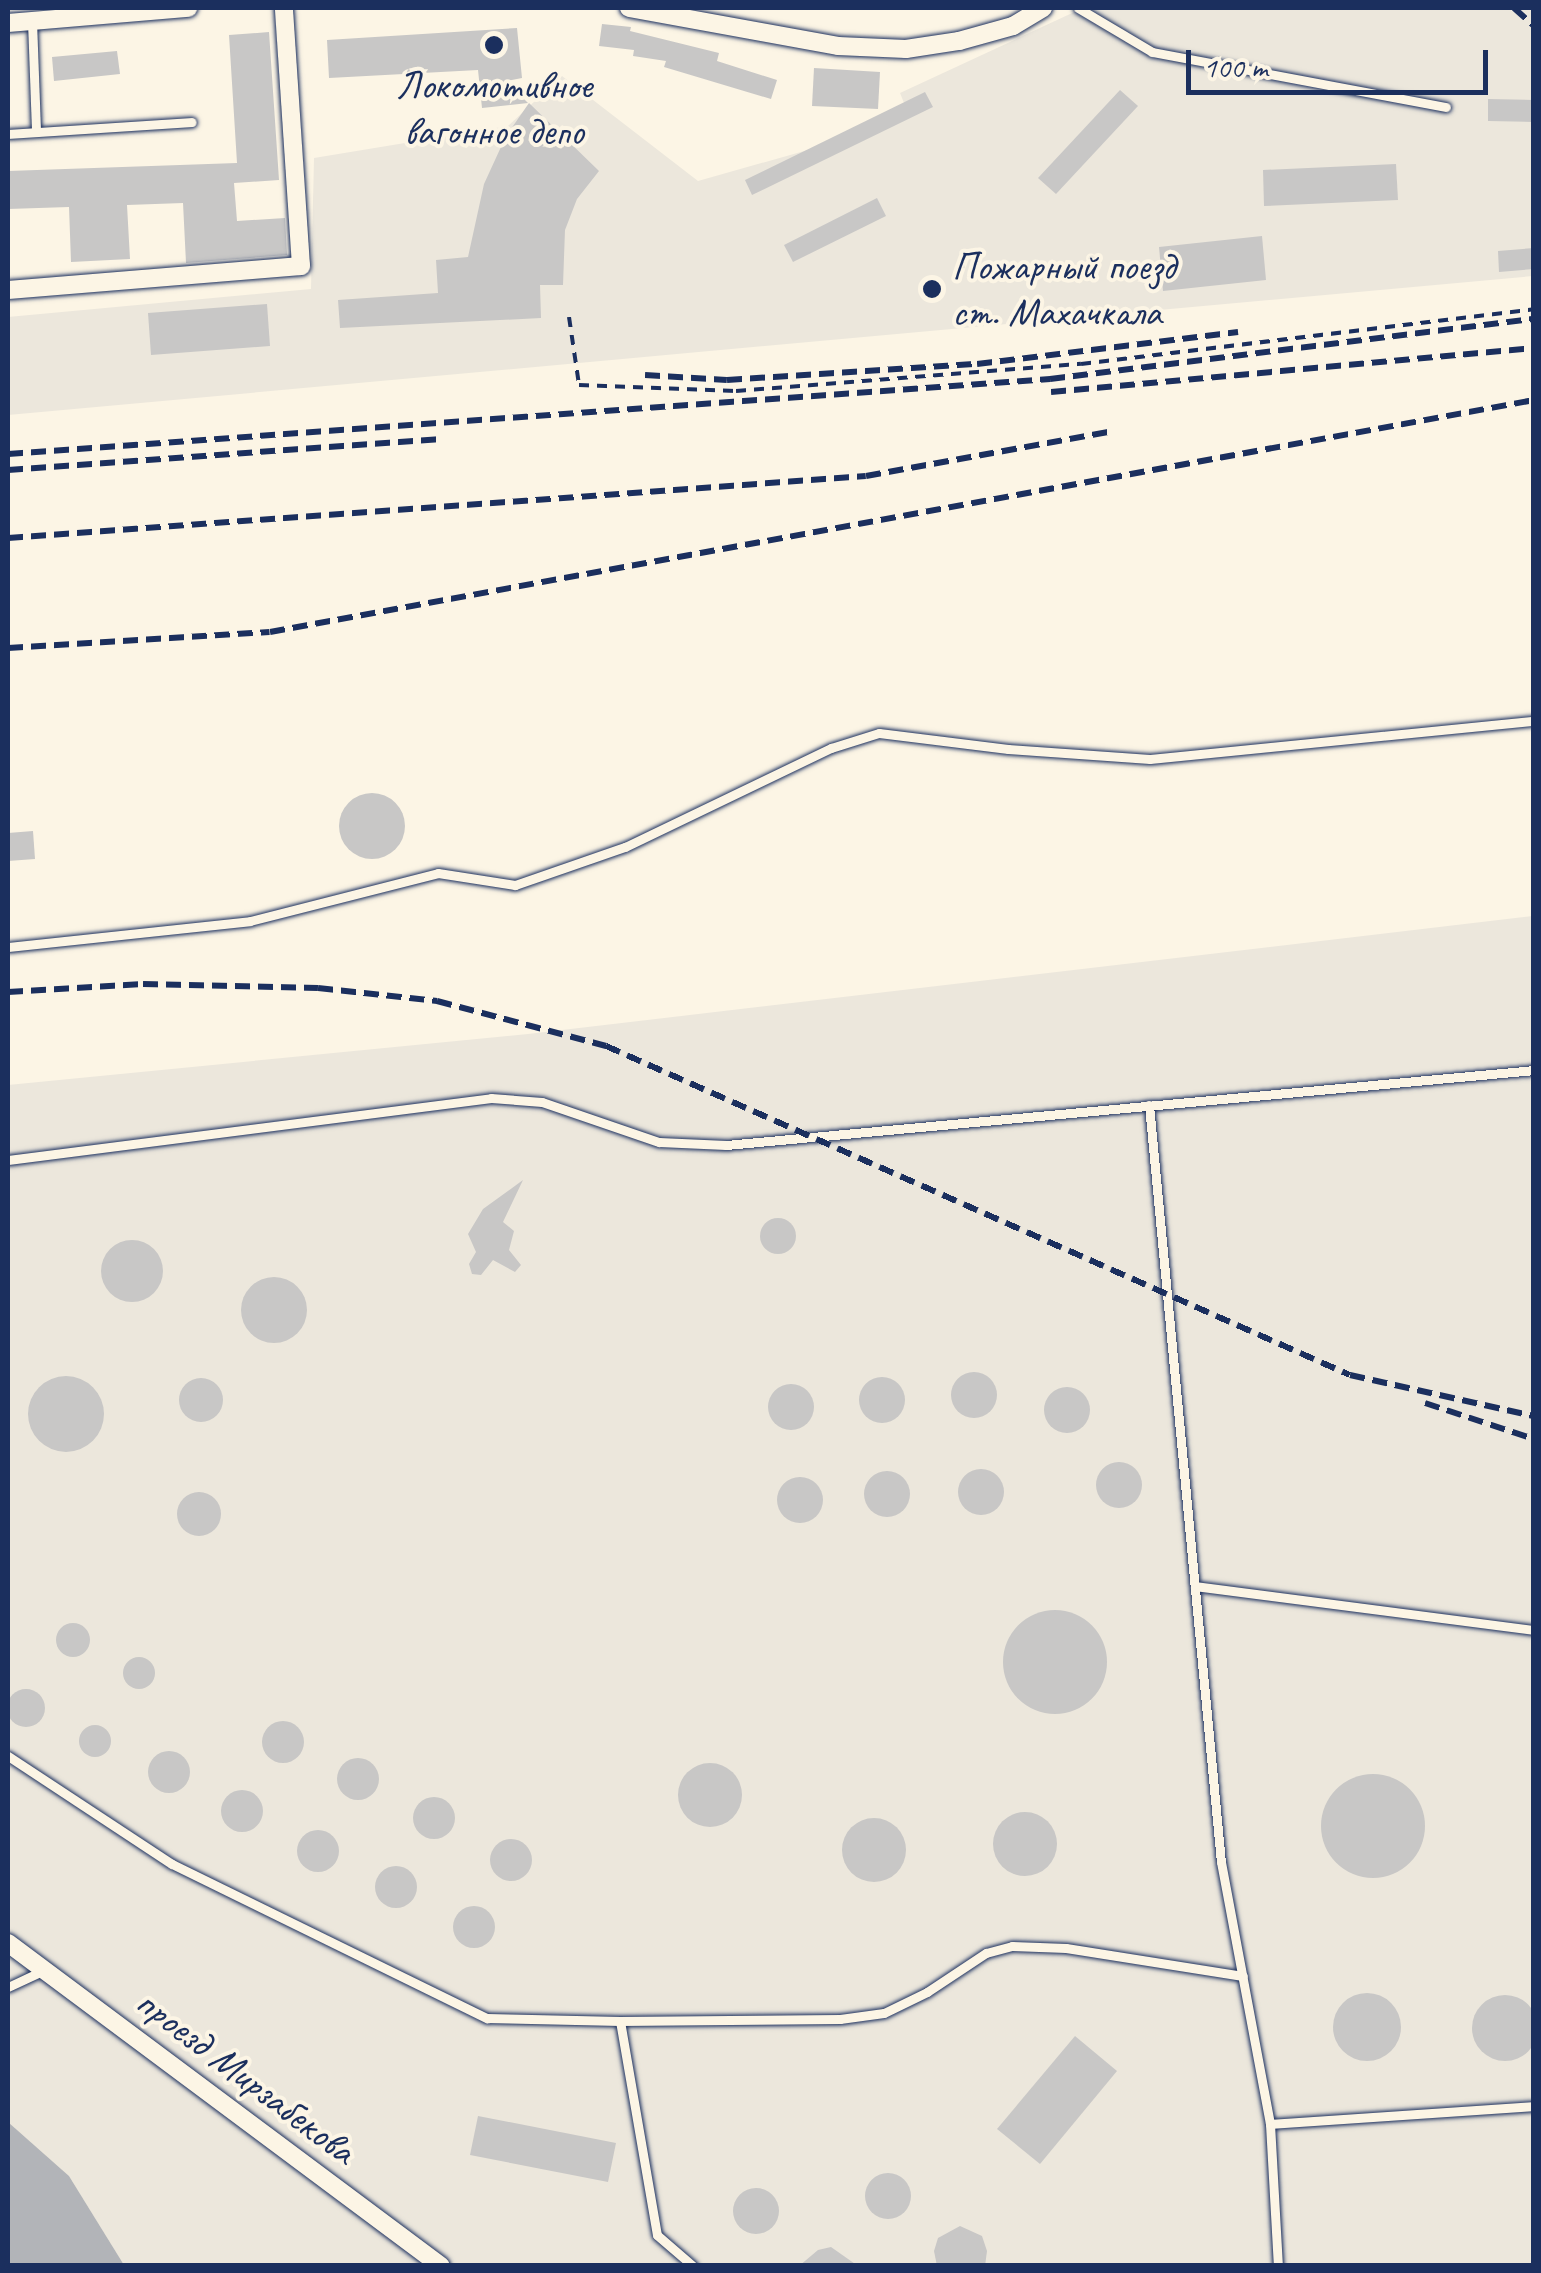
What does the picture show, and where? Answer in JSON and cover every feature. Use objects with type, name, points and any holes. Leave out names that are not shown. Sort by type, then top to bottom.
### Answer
[{"type":"street","points":[[8,23],[188,8]]},
{"type":"street","points":[[8,290],[301,266],[284,8]]},
{"type":"street","points":[[629,8],[838,46],[906,48],[959,41],[1013,26],[1043,8]]},
{"type":"street","name":"проезд Мирзабекова","points":[[8,1943],[441,2266]]},
{"type":"lane","points":[[1078,8],[1152,52],[1446,107]]},
{"type":"lane","points":[[32,22],[36,132]]},
{"type":"lane","points":[[8,134],[192,122]]},
{"type":"lane","points":[[8,947],[250,921],[438,872],[515,885],[624,847],[831,748],[879,733],[1008,750],[1150,758],[1534,721]]},
{"type":"lane","points":[[8,1160],[491,1098],[542,1102],[659,1142],[726,1145],[1534,1070]]},
{"type":"lane","points":[[1149,1105],[1221,1862],[1270,2124],[1278,2266]]},
{"type":"lane","points":[[1195,1586],[1534,1630]]},
{"type":"lane","points":[[8,1756],[172,1864],[488,2018],[620,2021],[840,2018],[884,2013],[926,1992],[986,1953],[1012,1946],[1066,1948],[1242,1976]]},
{"type":"lane","points":[[8,1987],[46,1970]]},
{"type":"lane","points":[[620,2021],[658,2235],[693,2266]]},
{"type":"lane","points":[[1270,2124],[1534,2106]]},
{"type":"path","points":[[569,318],[579,385],[736,391],[1081,364],[1534,310]]},
{"type":"shaded area","points":[[1083,8],[1533,8],[1533,276],[8,415],[8,317],[311,289],[314,158],[508,126],[562,76],[698,181],[836,142],[906,108],[900,93]]},
{"type":"shaded area","points":[[1533,916],[1533,2265],[124,2265],[69,2176],[8,2122],[8,1085],[528,1034]]},
{"type":"shaded area","points":[[8,2122],[69,2176],[124,2265],[8,2265]]},
{"type":"building","points":[[602,24],[631,27],[630,31],[719,53],[717,61],[777,80],[771,99],[664,67],[666,61],[633,56],[634,50],[599,46]]},
{"type":"building","points":[[517,28],[522,78],[506,81],[528,103],[482,108],[478,70],[329,78],[327,40]]},
{"type":"building","points":[[269,32],[279,180],[234,183],[237,221],[285,218],[287,255],[186,263],[183,203],[127,205],[130,259],[71,262],[69,207],[8,209],[8,171],[237,163],[229,35]]},
{"type":"building","points":[[117,51],[120,74],[54,81],[52,57]]},
{"type":"building","points":[[814,68],[880,72],[878,109],[812,106]]},
{"type":"building","points":[[1120,90],[1138,106],[1056,194],[1038,178]]},
{"type":"building","points":[[925,92],[933,107],[752,195],[745,180]]},
{"type":"building","points":[[1488,99],[1534,100],[1534,122],[1488,121]]},
{"type":"building","points":[[529,103],[599,171],[577,199],[565,230],[563,285],[540,285],[541,318],[340,328],[338,300],[438,293],[436,260],[468,257],[484,184],[506,136]]},
{"type":"building","points":[[1396,164],[1398,200],[1264,206],[1263,170]]},
{"type":"building","points":[[877,198],[886,216],[793,262],[784,245]]},
{"type":"building","points":[[1262,236],[1266,280],[1163,291],[1159,247]]},
{"type":"building","points":[[1534,248],[1534,269],[1499,272],[1498,251]]},
{"type":"building","points":[[267,304],[270,346],[151,355],[148,313]]},
{"type":"building","points":[[372,793],[395,803],[405,826],[395,849],[372,859],[349,849],[339,826],[349,803]]},
{"type":"building","points":[[33,831],[35,859],[8,861],[8,833]]},
{"type":"building","points":[[523,1180],[503,1222],[514,1231],[509,1250],[521,1265],[515,1272],[493,1260],[481,1275],[472,1274],[469,1264],[476,1252],[468,1234],[483,1209]]},
{"type":"building","points":[[778,1218],[791,1223],[796,1236],[791,1249],[778,1254],[765,1249],[760,1236],[765,1223]]},
{"type":"building","points":[[132,1240],[154,1249],[163,1271],[154,1293],[132,1302],[110,1293],[101,1271],[110,1249]]},
{"type":"building","points":[[274,1277],[297,1287],[307,1310],[297,1333],[274,1343],[251,1333],[241,1310],[251,1287]]},
{"type":"building","points":[[974,1372],[990,1379],[997,1395],[990,1411],[974,1418],[958,1411],[951,1395],[958,1379]]},
{"type":"building","points":[[66,1376],[93,1387],[104,1414],[93,1441],[66,1452],[39,1441],[28,1414],[39,1387]]},
{"type":"building","points":[[882,1377],[898,1384],[905,1400],[898,1416],[882,1423],[866,1416],[859,1400],[866,1384]]},
{"type":"building","points":[[201,1378],[217,1384],[223,1400],[217,1416],[201,1422],[185,1416],[179,1400],[185,1384]]},
{"type":"building","points":[[791,1384],[807,1391],[814,1407],[807,1423],[791,1430],[775,1423],[768,1407],[775,1391]]},
{"type":"building","points":[[1067,1387],[1083,1394],[1090,1410],[1083,1426],[1067,1433],[1051,1426],[1044,1410],[1051,1394]]},
{"type":"building","points":[[1119,1462],[1135,1469],[1142,1485],[1135,1501],[1119,1508],[1103,1501],[1096,1485],[1103,1469]]},
{"type":"building","points":[[981,1469],[997,1476],[1004,1492],[997,1508],[981,1515],[965,1508],[958,1492],[965,1476]]},
{"type":"building","points":[[887,1471],[903,1478],[910,1494],[903,1510],[887,1517],[871,1510],[864,1494],[871,1478]]},
{"type":"building","points":[[800,1477],[816,1484],[823,1500],[816,1516],[800,1523],[784,1516],[777,1500],[784,1484]]},
{"type":"building","points":[[199,1492],[215,1498],[221,1514],[215,1530],[199,1536],[183,1530],[177,1514],[183,1498]]},
{"type":"building","points":[[1055,1610],[1075,1614],[1098,1633],[1107,1662],[1103,1682],[1084,1705],[1055,1714],[1035,1710],[1012,1691],[1003,1662],[1007,1642],[1026,1619]]},
{"type":"building","points":[[73,1623],[85,1628],[90,1640],[85,1652],[73,1657],[61,1652],[56,1640],[61,1628]]},
{"type":"building","points":[[139,1657],[151,1661],[155,1673],[151,1685],[139,1689],[127,1685],[123,1673],[127,1661]]},
{"type":"building","points":[[26,1689],[40,1694],[45,1708],[40,1722],[26,1727],[12,1722],[7,1708],[12,1694]]},
{"type":"building","points":[[283,1721],[298,1727],[304,1742],[298,1757],[283,1763],[268,1757],[262,1742],[268,1727]]},
{"type":"building","points":[[95,1725],[107,1729],[111,1741],[107,1753],[95,1757],[83,1753],[79,1741],[83,1729]]},
{"type":"building","points":[[169,1751],[184,1757],[190,1772],[184,1787],[169,1793],[154,1787],[148,1772],[154,1757]]},
{"type":"building","points":[[358,1758],[373,1764],[379,1779],[373,1794],[358,1800],[343,1794],[337,1779],[343,1764]]},
{"type":"building","points":[[710,1763],[733,1772],[742,1795],[733,1818],[710,1827],[687,1818],[678,1795],[687,1772]]},
{"type":"building","points":[[1373,1774],[1393,1778],[1410,1789],[1421,1806],[1425,1826],[1421,1846],[1410,1863],[1393,1874],[1373,1878],[1353,1874],[1336,1863],[1325,1846],[1321,1826],[1325,1806],[1336,1789],[1353,1778]]},
{"type":"building","points":[[242,1790],[257,1796],[263,1811],[257,1826],[242,1832],[227,1826],[221,1811],[227,1796]]},
{"type":"building","points":[[434,1797],[449,1803],[455,1818],[449,1833],[434,1839],[419,1833],[413,1818],[419,1803]]},
{"type":"building","points":[[1025,1812],[1048,1821],[1057,1844],[1048,1867],[1025,1876],[1002,1867],[993,1844],[1002,1821]]},
{"type":"building","points":[[874,1818],[897,1827],[906,1850],[897,1873],[874,1882],[851,1873],[842,1850],[851,1827]]},
{"type":"building","points":[[318,1830],[333,1836],[339,1851],[333,1866],[318,1872],[303,1866],[297,1851],[303,1836]]},
{"type":"building","points":[[511,1839],[526,1845],[532,1860],[526,1875],[511,1881],[496,1875],[490,1860],[496,1845]]},
{"type":"building","points":[[396,1866],[411,1872],[417,1887],[411,1902],[396,1908],[381,1902],[375,1887],[381,1872]]},
{"type":"building","points":[[474,1906],[489,1912],[495,1927],[489,1942],[474,1948],[459,1942],[453,1927],[459,1912]]},
{"type":"building","points":[[1367,1993],[1380,1995],[1391,2003],[1399,2014],[1399,2040],[1391,2051],[1380,2059],[1367,2061],[1354,2059],[1343,2051],[1335,2040],[1333,2027],[1335,2014],[1343,2003],[1354,1995]]},
{"type":"building","points":[[1505,1995],[1529,2004],[1538,2028],[1529,2052],[1505,2061],[1481,2052],[1472,2028],[1481,2004]]},
{"type":"building","points":[[1075,2036],[1117,2071],[1040,2164],[997,2129]]},
{"type":"building","points":[[478,2116],[616,2143],[608,2182],[470,2155]]},
{"type":"building","points":[[888,2173],[904,2180],[911,2196],[904,2212],[888,2219],[872,2212],[865,2196],[872,2180]]},
{"type":"building","points":[[756,2188],[772,2195],[779,2211],[772,2227],[756,2234],[740,2227],[733,2211],[740,2195]]},
{"type":"building","points":[[960,2226],[982,2236],[987,2251],[985,2266],[937,2266],[934,2251],[938,2238]]},
{"type":"building","points":[[831,2247],[858,2266],[799,2266],[818,2250]]},
{"type":"railway","points":[[1514,8],[1534,26]]},
{"type":"railway","points":[[8,454],[1050,379],[1534,319]]},
{"type":"railway","points":[[645,375],[727,380],[977,364],[1238,332]]},
{"type":"railway","points":[[1051,392],[1534,348]]},
{"type":"railway","points":[[8,648],[270,632],[1534,400]]},
{"type":"railway","points":[[8,538],[866,476],[1108,432]]},
{"type":"railway","points":[[8,470],[442,439]]},
{"type":"railway","points":[[8,992],[143,984],[318,988],[437,1001],[606,1046],[1350,1375],[1534,1416]]},
{"type":"railway","points":[[1425,1403],[1534,1439]]},
{"type":"place","name":"Локомотивное вагонное депо","points":[[494,45]]},
{"type":"place","name":"Пожарный поезд ст. Махачкала","points":[[932,289]]}]
